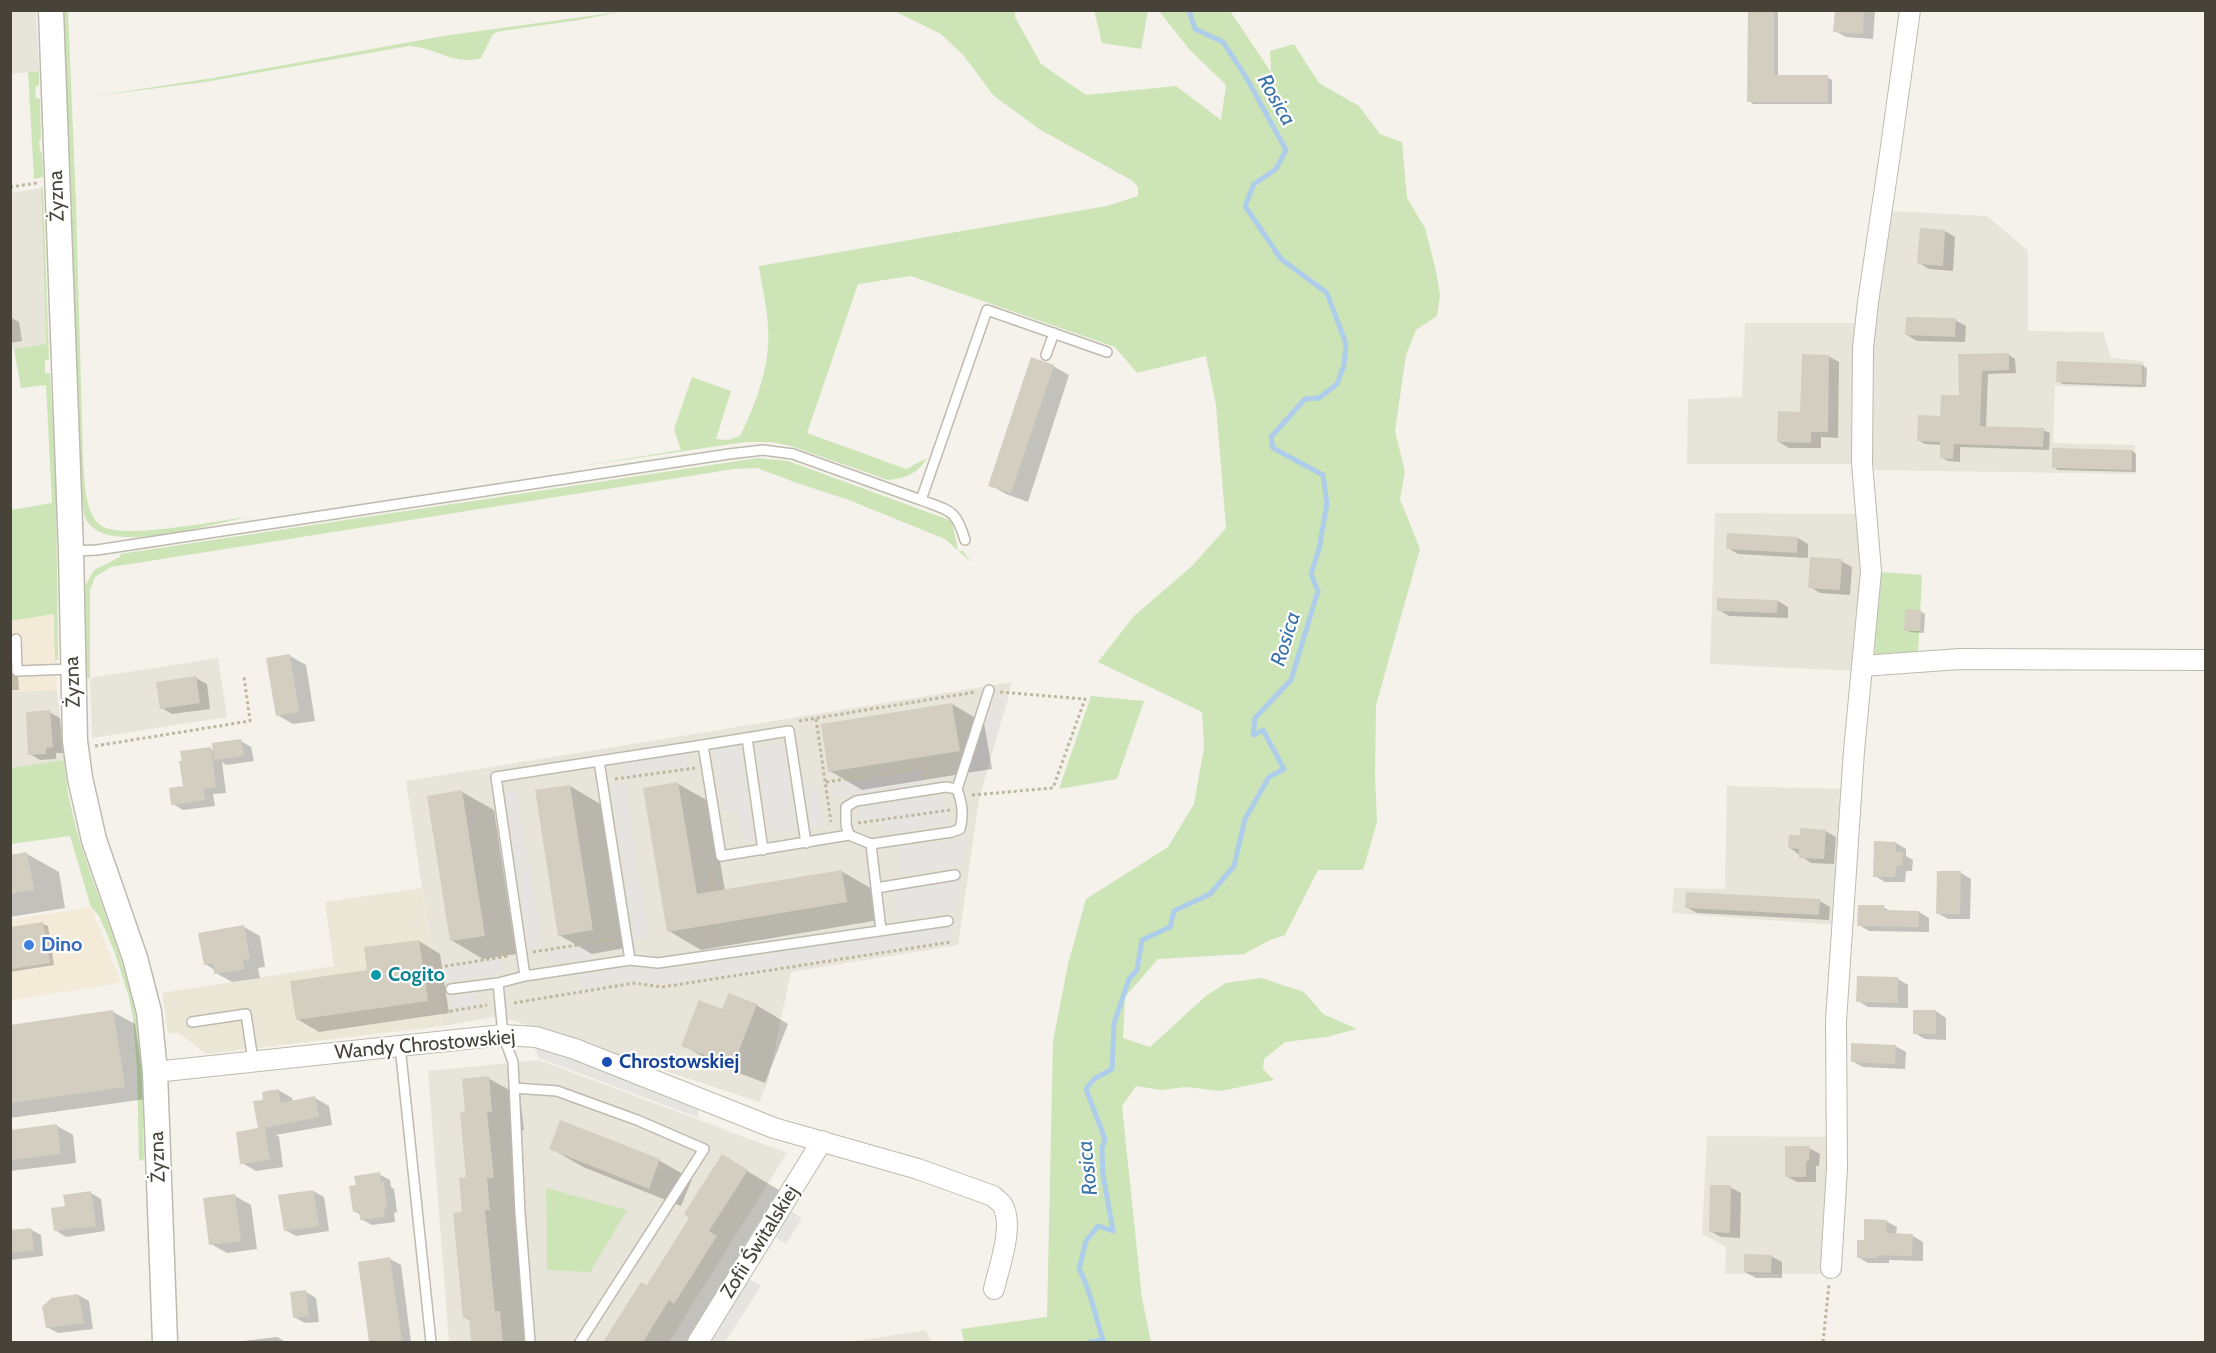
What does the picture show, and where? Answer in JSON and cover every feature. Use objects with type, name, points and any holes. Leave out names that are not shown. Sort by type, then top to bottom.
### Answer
[{"type":"street","name":"Żyzna","points":[[51,10],[76,749],[94,840],[135,958],[146,998],[155,1072],[165,1342]]},
{"type":"street","points":[[1831,1268],[1837,1168],[1836,1022],[1854,751],[1871,571],[1862,462],[1863,348],[1910,10]]},
{"type":"street","points":[[1862,666],[1960,659],[2205,660]]},
{"type":"street","name":"Wandy Chrostowskiej","points":[[155,1072],[503,1035],[536,1037],[575,1049],[774,1128],[968,1186],[993,1196],[1003,1204],[1007,1219],[1007,1232],[994,1290]]},
{"type":"street","name":"Zofii Świtalskiej","points":[[698,1342],[822,1141]]},
{"type":"lane","points":[[921,500],[987,310],[1107,352]]},
{"type":"lane","points":[[1046,355],[1054,333]]},
{"type":"lane","points":[[71,551],[97,550],[763,450],[793,454],[954,514],[961,526],[964,540]]},
{"type":"lane","points":[[16,639],[17,671],[72,669]]},
{"type":"lane","points":[[703,745],[721,856],[849,836],[871,844],[952,832],[960,829],[963,817],[957,789],[989,690]]},
{"type":"lane","points":[[525,976],[496,777],[789,731],[806,843]]},
{"type":"lane","points":[[747,738],[763,850]]},
{"type":"lane","points":[[599,761],[630,960]]},
{"type":"lane","points":[[849,836],[845,815],[846,807],[856,801],[946,787],[957,789]]},
{"type":"lane","points":[[871,844],[881,930]]},
{"type":"lane","points":[[876,888],[955,875]]},
{"type":"lane","points":[[451,989],[630,960],[658,963],[948,921]]},
{"type":"lane","points":[[498,982],[503,1035],[513,1062],[520,1213],[530,1342]]},
{"type":"lane","points":[[192,1022],[246,1014],[253,1061]]},
{"type":"lane","points":[[400,1046],[431,1342]]},
{"type":"lane","points":[[514,1088],[557,1091],[637,1120],[704,1149],[580,1342]]},
{"type":"path","points":[[10,187],[57,180]]},
{"type":"path","points":[[76,749],[250,721],[244,677]]},
{"type":"path","points":[[816,718],[832,827]]},
{"type":"path","points":[[602,782],[700,767]]},
{"type":"path","points":[[825,782],[926,767],[929,790]]},
{"type":"path","points":[[708,892],[715,866]]},
{"type":"path","points":[[712,924],[716,945]]},
{"type":"path","points":[[489,1011],[488,1005],[445,1012],[440,967],[616,939],[617,933]]},
{"type":"path","points":[[510,1004],[634,983],[662,987],[951,942]]},
{"type":"path","points":[[1823,1342],[1831,1268]]},
{"type":"shaded area","points":[[11,11],[36,11],[39,71],[11,74]]},
{"type":"shaded area","points":[[41,188],[46,344],[11,349],[11,193]]},
{"type":"shaded area","points":[[1890,211],[1987,216],[2028,251],[2028,331],[2103,332],[2111,358],[2144,361],[2143,388],[2055,386],[2053,443],[2135,445],[2135,474],[1874,470],[1870,448],[1872,342]]},
{"type":"shaded area","points":[[1745,323],[1859,323],[1855,464],[1687,464],[1688,399],[1742,397]]},
{"type":"shaded area","points":[[1715,513],[1862,514],[1865,567],[1856,671],[1710,664]]},
{"type":"shaded area","points":[[54,614],[57,690],[11,692],[11,621]]},
{"type":"shaded area","points":[[218,658],[227,717],[92,738],[90,678]]},
{"type":"shaded area","points":[[1012,682],[979,800],[958,945],[791,972],[768,1081],[759,1102],[500,1016],[443,1026],[406,781]]},
{"type":"shaded area","points":[[57,690],[64,760],[11,768],[11,692]]},
{"type":"shaded area","points":[[995,693],[1009,697],[982,778],[968,773]]},
{"type":"shaded area","points":[[740,743],[755,840],[743,842],[738,811],[723,813],[713,747]]},
{"type":"shaded area","points":[[783,744],[797,830],[770,835],[756,748]]},
{"type":"shaded area","points":[[687,752],[689,765],[625,776],[623,763]]},
{"type":"shaded area","points":[[923,771],[925,783],[834,797],[832,784]]},
{"type":"shaded area","points":[[625,783],[648,937],[634,939],[611,785]]},
{"type":"shaded area","points":[[817,783],[824,825],[811,827],[804,786]]},
{"type":"shaded area","points":[[1727,786],[1846,789],[1838,925],[1672,913],[1674,888],[1725,889]]},
{"type":"shaded area","points":[[516,790],[543,947],[529,950],[503,792]]},
{"type":"shaded area","points":[[944,796],[948,824],[884,833],[882,820],[861,823],[859,807]]},
{"type":"shaded area","points":[[968,838],[962,866],[901,875],[897,848]]},
{"type":"shaded area","points":[[961,881],[956,911],[897,919],[894,891]]},
{"type":"shaded area","points":[[422,888],[443,1026],[206,1054],[179,1033],[168,1034],[162,993],[334,966],[325,902]]},
{"type":"shaded area","points":[[91,907],[121,983],[11,1000],[11,920]]},
{"type":"shaded area","points":[[954,925],[952,940],[665,984],[634,981],[581,989],[578,976],[634,967],[669,970]]},
{"type":"shaded area","points":[[592,945],[594,957],[549,964],[547,952]]},
{"type":"shaded area","points":[[500,960],[502,973],[446,981],[444,968]]},
{"type":"shaded area","points":[[476,993],[477,1006],[450,1009],[449,997]]},
{"type":"shaded area","points":[[534,1046],[697,1107],[699,1118],[539,1058]]},
{"type":"shaded area","points":[[539,1060],[787,1153],[669,1342],[449,1342],[428,1071]]},
{"type":"shaded area","points":[[1707,1136],[1833,1137],[1825,1274],[1725,1274],[1726,1247],[1702,1234]]},
{"type":"shaded area","points":[[791,1211],[802,1218],[786,1244],[775,1237]]},
{"type":"shaded area","points":[[748,1278],[761,1286],[725,1342],[708,1342]]},
{"type":"shaded area","points":[[926,1330],[931,1342],[850,1342]]},
{"type":"green space","points":[[1094,10],[1148,11],[1141,49],[1102,43]]},
{"type":"green space","points":[[64,11],[68,11],[83,458],[90,511],[100,525],[127,531],[171,528],[248,517],[167,534],[124,537],[106,534],[92,527],[84,515]]},
{"type":"green space","points":[[626,11],[501,31],[493,34],[481,58],[471,60],[453,58],[427,49],[409,46],[205,82],[95,96],[213,78],[443,36]]},
{"type":"green space","points":[[894,11],[1015,11],[1015,17],[1041,64],[1086,95],[1176,86],[1221,120],[1226,85],[1189,49],[1159,11],[1230,11],[1271,72],[1270,51],[1294,44],[1319,83],[1359,106],[1380,134],[1402,142],[1407,198],[1425,228],[1440,295],[1437,316],[1416,330],[1406,355],[1395,431],[1405,472],[1400,499],[1420,549],[1376,705],[1377,822],[1363,870],[1318,870],[1285,935],[1244,954],[1158,959],[1125,997],[1123,1038],[1150,1047],[1207,995],[1226,983],[1261,978],[1304,992],[1323,1014],[1357,1029],[1326,1037],[1285,1042],[1264,1059],[1263,1069],[1274,1080],[1221,1091],[1186,1087],[1161,1090],[1136,1086],[1122,1106],[1142,1298],[1151,1342],[964,1342],[961,1329],[1047,1317],[1053,1041],[1068,964],[1086,899],[1168,847],[1194,804],[1204,747],[1202,712],[1098,662],[1134,616],[1192,566],[1226,528],[1216,405],[1206,356],[1137,373],[1115,347],[911,276],[858,284],[807,433],[906,469],[927,458],[915,471],[900,478],[888,480],[791,446],[771,442],[745,442],[563,469],[681,450],[674,429],[692,377],[731,391],[716,439],[728,440],[740,436],[757,397],[767,355],[767,319],[759,266],[1107,206],[1138,196],[1138,187],[1133,181],[1039,129],[993,95],[964,56],[941,34]]},
{"type":"green space","points":[[39,71],[39,85],[35,87],[36,98],[40,99],[41,139],[39,141],[43,177],[34,179],[28,72]]},
{"type":"green space","points":[[43,187],[49,360],[45,360],[45,373],[50,373],[56,483],[58,660],[55,660],[54,614],[10,621],[11,510],[52,503],[46,385],[21,388],[14,349],[46,344],[41,188]]},
{"type":"green space","points":[[758,458],[788,461],[952,521],[958,550],[945,539],[849,500],[757,468],[734,469],[111,567],[95,577],[90,591],[90,678],[86,679],[85,586],[94,570],[120,557],[120,554]]},
{"type":"green space","points":[[1881,572],[1922,575],[1918,655],[1874,656]]},
{"type":"green space","points":[[1091,696],[1144,701],[1117,779],[1059,789]]},
{"type":"green space","points":[[64,760],[74,820],[123,965],[135,1014],[140,1055],[144,1159],[139,1161],[137,1068],[129,998],[115,953],[99,916],[91,907],[70,836],[11,844],[11,768]]},
{"type":"green space","points":[[546,1188],[627,1210],[590,1272],[547,1270]]},
{"type":"building","points":[[1748,10],[1774,10],[1774,75],[1828,75],[1828,102],[1747,102]]},
{"type":"building","points":[[1835,10],[1864,10],[1863,34],[1833,32]]},
{"type":"building","points":[[1920,228],[1945,230],[1943,266],[1917,264]]},
{"type":"building","points":[[1906,317],[1956,318],[1955,337],[1905,335]]},
{"type":"building","points":[[2009,353],[2009,370],[1982,371],[1980,426],[2044,428],[2043,447],[1954,444],[1953,459],[1940,458],[1940,442],[1917,441],[1918,415],[1940,416],[1941,395],[1959,395],[1958,354]]},
{"type":"building","points":[[1802,354],[1829,355],[1828,432],[1811,432],[1811,443],[1777,442],[1778,411],[1800,412]]},
{"type":"building","points":[[1031,357],[1054,365],[1011,493],[988,486]]},
{"type":"building","points":[[2057,361],[2142,364],[2142,385],[2056,382]]},
{"type":"building","points":[[2052,448],[2132,450],[2132,470],[2052,468]]},
{"type":"building","points":[[1727,533],[1798,537],[1797,553],[1726,549]]},
{"type":"building","points":[[1810,557],[1842,559],[1840,590],[1808,588]]},
{"type":"building","points":[[1717,598],[1778,600],[1777,613],[1717,611]]},
{"type":"building","points":[[1905,609],[1921,610],[1920,631],[1904,631]]},
{"type":"building","points":[[290,654],[299,712],[276,716],[266,658]]},
{"type":"building","points":[[196,676],[200,703],[160,709],[156,682]]},
{"type":"building","points":[[952,703],[960,751],[828,772],[821,724]]},
{"type":"building","points":[[50,710],[53,747],[46,748],[46,754],[28,755],[26,712]]},
{"type":"building","points":[[241,739],[244,756],[214,760],[212,743]]},
{"type":"building","points":[[211,747],[216,787],[204,789],[205,800],[171,805],[169,788],[183,786],[179,761],[182,761],[180,751]]},
{"type":"building","points":[[678,782],[697,894],[842,870],[847,902],[667,932],[643,788]]},
{"type":"building","points":[[570,785],[593,930],[558,936],[535,790]]},
{"type":"building","points":[[462,790],[485,936],[450,941],[427,796]]},
{"type":"building","points":[[1800,828],[1826,830],[1824,859],[1799,858],[1799,849],[1788,848],[1789,835],[1800,835]]},
{"type":"building","points":[[1874,841],[1896,842],[1896,852],[1903,852],[1902,866],[1896,866],[1895,877],[1873,877]]},
{"type":"building","points":[[27,852],[34,890],[10,894],[10,855]]},
{"type":"building","points":[[1937,871],[1961,871],[1960,914],[1936,914]]},
{"type":"building","points":[[1686,892],[1820,899],[1819,915],[1685,908]]},
{"type":"building","points":[[1858,905],[1884,905],[1884,910],[1919,911],[1919,927],[1857,926]]},
{"type":"building","name":"Dino","points":[[43,922],[50,963],[10,969],[10,927]]},
{"type":"building","points":[[244,925],[250,958],[243,960],[244,969],[214,974],[213,963],[204,965],[198,933]]},
{"type":"building","name":"Cogito","points":[[419,940],[428,1001],[296,1020],[290,981],[367,970],[364,947]]},
{"type":"building","points":[[1857,976],[1898,977],[1898,1003],[1856,1002]]},
{"type":"building","points":[[729,993],[757,1004],[733,1066],[681,1046],[699,1000],[722,1009]]},
{"type":"building","points":[[113,1010],[125,1087],[10,1103],[10,1025]]},
{"type":"building","points":[[1913,1010],[1936,1010],[1936,1034],[1913,1034]]},
{"type":"building","points":[[1851,1043],[1896,1045],[1895,1064],[1851,1062]]},
{"type":"building","points":[[489,1076],[492,1112],[487,1112],[494,1178],[487,1178],[490,1210],[485,1210],[495,1311],[500,1311],[503,1342],[471,1342],[469,1318],[463,1318],[453,1213],[462,1212],[459,1178],[466,1177],[460,1113],[465,1112],[462,1079]]},
{"type":"building","points":[[278,1089],[281,1103],[315,1096],[319,1117],[265,1128],[270,1160],[240,1164],[236,1132],[258,1128],[253,1101],[263,1100],[262,1092]]},
{"type":"building","points":[[560,1120],[660,1159],[649,1189],[549,1149]]},
{"type":"building","points":[[57,1124],[61,1154],[10,1160],[10,1130]]},
{"type":"building","points":[[1785,1146],[1810,1146],[1809,1161],[1806,1161],[1806,1177],[1785,1177]]},
{"type":"building","points":[[722,1154],[748,1170],[709,1231],[717,1236],[674,1304],[669,1300],[643,1342],[603,1342],[641,1282],[647,1285],[689,1218],[684,1214]]},
{"type":"building","points":[[380,1172],[381,1182],[384,1182],[387,1207],[384,1208],[385,1217],[360,1220],[359,1211],[353,1212],[349,1186],[356,1185],[354,1176]]},
{"type":"building","points":[[1710,1185],[1731,1185],[1730,1233],[1709,1232]]},
{"type":"building","points":[[313,1190],[319,1226],[284,1231],[278,1195]]},
{"type":"building","points":[[91,1191],[96,1226],[54,1231],[51,1208],[65,1206],[63,1195]]},
{"type":"building","points":[[235,1194],[241,1241],[209,1245],[203,1198]]},
{"type":"building","points":[[1864,1219],[1887,1220],[1886,1233],[1913,1234],[1912,1256],[1878,1255],[1878,1258],[1857,1258],[1857,1240],[1864,1240]]},
{"type":"building","points":[[31,1228],[34,1250],[10,1253],[10,1230]]},
{"type":"building","points":[[1744,1254],[1772,1255],[1771,1273],[1744,1272]]},
{"type":"building","points":[[390,1257],[402,1342],[369,1342],[358,1262]]},
{"type":"building","points":[[306,1290],[309,1316],[293,1318],[290,1292]]},
{"type":"building","points":[[78,1294],[84,1323],[46,1328],[42,1307],[51,1298]]},
{"type":"waterway","name":"Rosica","points":[[1089,1342],[1103,1340],[1090,1295],[1079,1269],[1086,1241],[1098,1226],[1113,1231],[1103,1175],[1102,1149],[1105,1139],[1086,1089],[1094,1079],[1112,1069],[1114,1023],[1129,979],[1137,970],[1142,940],[1170,927],[1174,911],[1210,894],[1234,866],[1245,819],[1269,777],[1284,769],[1263,730],[1253,735],[1255,718],[1291,680],[1318,591],[1311,574],[1319,549],[1327,503],[1323,475],[1273,448],[1271,437],[1305,399],[1319,398],[1337,384],[1344,365],[1346,344],[1327,293],[1281,259],[1245,206],[1254,184],[1276,169],[1286,150],[1246,77],[1223,42],[1195,29],[1189,10]]},
{"type":"place","name":"Dino","points":[[29,945]]},
{"type":"place","name":"Cogito","points":[[376,975]]},
{"type":"place","name":"Chrostowskiej","points":[[607,1062]]}]
